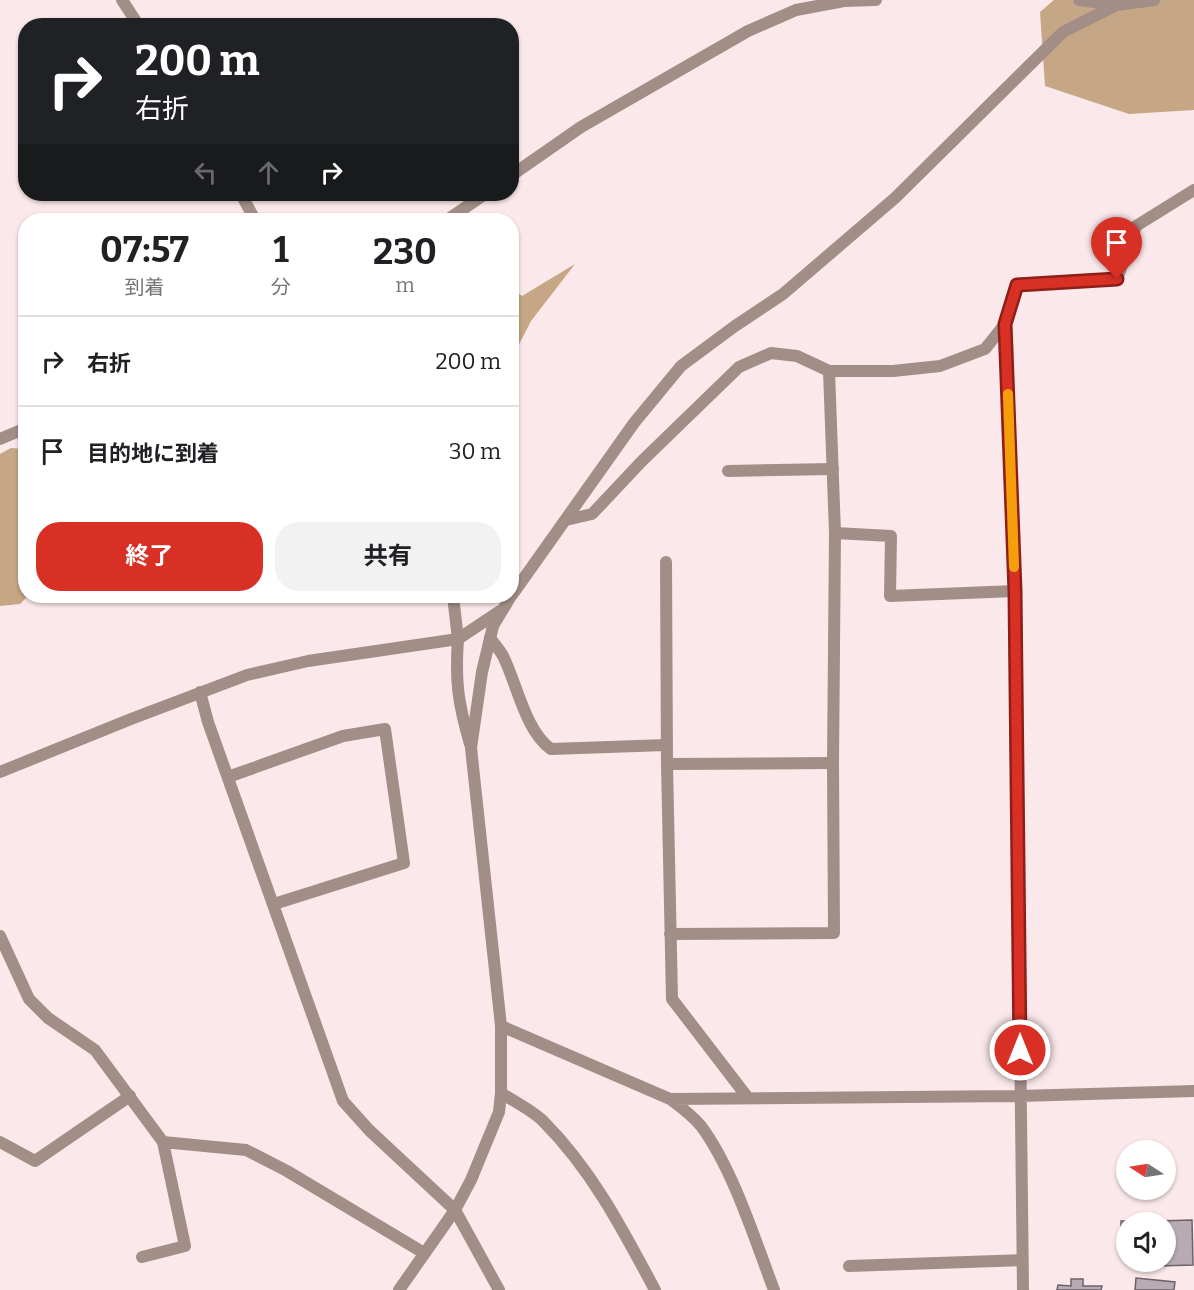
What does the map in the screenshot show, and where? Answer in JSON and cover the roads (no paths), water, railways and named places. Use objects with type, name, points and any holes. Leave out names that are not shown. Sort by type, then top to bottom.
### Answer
[{"type":"street","points":[[122,0],[134,18]]},
{"type":"street","points":[[519,170],[581,127],[748,31],[796,10],[844,1],[876,0]]},
{"type":"street","points":[[1079,0],[1117,5],[1154,0]]},
{"type":"street","points":[[519,584],[634,423],[681,366],[783,294],[894,198],[1063,32],[1117,5]]},
{"type":"street","points":[[1023,1290],[1015,591],[1005,324],[1017,285],[1117,279],[1136,226],[1194,190]]},
{"type":"street","points":[[457,213],[475,201]]},
{"type":"street","points":[[566,520],[592,514],[642,461],[739,367],[771,353],[797,356],[829,371],[893,371],[940,366],[985,349],[1005,324]]},
{"type":"street","points":[[670,934],[834,933],[835,533],[829,371]]},
{"type":"street","points":[[0,439],[18,431]]},
{"type":"street","points":[[728,471],[833,469]]},
{"type":"street","points":[[835,533],[891,536],[890,596],[1015,591]]},
{"type":"street","points":[[666,562],[666,745],[672,999],[748,1098]]},
{"type":"street","points":[[399,1290],[455,1210],[488,1142],[499,1112],[501,1093],[501,1026],[471,748],[459,704],[455,671],[458,639],[454,603]]},
{"type":"street","points":[[471,748],[482,672],[493,627],[506,603]]},
{"type":"street","points":[[0,772],[247,675],[308,661],[458,639],[501,610]]},
{"type":"street","points":[[490,639],[503,656],[531,724],[542,742],[551,749],[666,745]]},
{"type":"street","points":[[200,692],[343,1101],[369,1130],[455,1210],[499,1290]]},
{"type":"street","points":[[228,777],[343,736],[385,729],[404,863],[274,904]]},
{"type":"street","points":[[667,764],[833,763]]},
{"type":"street","points":[[0,936],[29,999],[48,1018],[95,1050],[163,1142],[185,1246],[142,1257]]},
{"type":"street","points":[[501,1026],[670,1099],[690,1113],[718,1153],[774,1290]]},
{"type":"street","points":[[670,1099],[1020,1096],[1194,1091]]},
{"type":"street","points":[[501,1093],[542,1120],[588,1173],[655,1290]]},
{"type":"street","points":[[0,1142],[35,1161],[130,1096]]},
{"type":"street","points":[[163,1142],[246,1150],[287,1171],[424,1254]]},
{"type":"street","points":[[849,1266],[1023,1260]]}]
